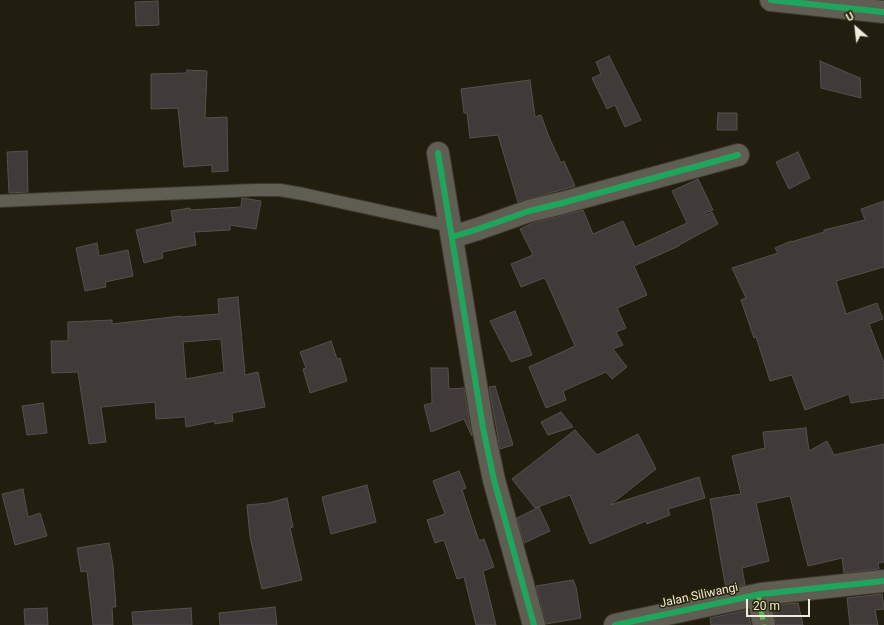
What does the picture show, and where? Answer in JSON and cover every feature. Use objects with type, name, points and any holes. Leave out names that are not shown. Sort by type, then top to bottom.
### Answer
[{"type":"street","points":[[771,0],[804,1],[884,12]]},
{"type":"street","points":[[438,153],[494,480],[534,625]]},
{"type":"street","points":[[451,232],[478,229],[529,211],[738,155]]},
{"type":"street","name":"Jalan Siliwangi","points":[[615,625],[758,595],[884,581]]},
{"type":"street","points":[[758,595],[764,625]]},
{"type":"lane","points":[[0,201],[280,190],[303,194],[451,232]]},
{"type":"building","points":[[158,1],[159,25],[136,26],[135,2]]},
{"type":"building","points":[[609,56],[641,120],[625,127],[615,105],[607,109],[592,78],[601,74],[596,62]]},
{"type":"building","points":[[820,61],[860,78],[861,98],[821,88]]},
{"type":"building","points":[[187,70],[207,71],[205,118],[227,117],[228,171],[212,172],[212,165],[184,167],[178,108],[151,109],[151,74],[187,73]]},
{"type":"building","points":[[530,80],[535,117],[541,115],[561,163],[564,161],[575,186],[518,202],[498,135],[470,138],[467,113],[464,113],[461,89]]},
{"type":"building","points":[[718,113],[737,113],[737,130],[717,130]]},
{"type":"building","points":[[27,151],[28,192],[9,193],[7,152]]},
{"type":"building","points":[[798,152],[810,178],[789,189],[776,162]]},
{"type":"building","points":[[698,179],[713,210],[705,213],[706,215],[712,212],[718,224],[679,246],[634,266],[647,295],[617,308],[626,328],[616,332],[623,345],[613,349],[627,367],[612,379],[606,372],[563,391],[566,400],[546,408],[529,367],[575,346],[546,280],[544,278],[521,287],[511,264],[533,255],[520,229],[533,223],[583,210],[593,234],[623,221],[635,247],[687,223],[672,191]]},
{"type":"building","points":[[242,198],[261,201],[256,229],[230,225],[230,230],[194,232],[196,245],[162,252],[163,258],[144,263],[136,230],[173,222],[171,211],[190,208],[190,210],[241,207]]},
{"type":"building","points":[[884,201],[884,267],[836,281],[846,314],[877,303],[883,319],[869,324],[884,363],[884,398],[851,403],[849,394],[805,410],[792,375],[770,381],[756,337],[754,338],[741,300],[746,298],[732,268],[778,253],[775,248],[791,241],[824,232],[824,230],[865,220],[861,209]]},
{"type":"building","points":[[97,243],[99,256],[128,250],[133,276],[105,282],[106,287],[85,291],[76,248]]},
{"type":"building","points":[[238,297],[245,375],[258,372],[265,407],[232,413],[233,421],[215,424],[215,421],[186,427],[185,417],[156,419],[155,402],[101,407],[106,442],[89,444],[78,372],[52,373],[51,341],[68,341],[68,322],[112,320],[112,324],[181,316],[219,314],[218,299]],"holes":[[[221,339],[224,372],[186,379],[183,342]]]},
{"type":"building","points":[[515,311],[532,355],[511,362],[490,321]]},
{"type":"building","points":[[331,341],[337,359],[340,358],[347,381],[310,393],[303,369],[306,368],[300,352]]},
{"type":"building","points":[[431,368],[448,368],[449,389],[464,388],[472,436],[464,419],[431,432],[424,405],[432,403]]},
{"type":"building","points":[[495,386],[513,445],[500,449],[489,387]]},
{"type":"building","points":[[43,403],[47,433],[27,435],[22,406]]},
{"type":"building","points":[[561,412],[573,427],[548,435],[541,422]]},
{"type":"building","points":[[806,428],[809,451],[827,441],[834,455],[884,444],[884,562],[878,563],[879,569],[844,573],[842,558],[808,566],[790,496],[756,503],[769,561],[742,568],[745,585],[726,589],[710,499],[741,494],[732,456],[765,448],[763,432]]},
{"type":"building","points":[[575,430],[597,455],[638,434],[656,469],[610,505],[699,477],[705,498],[668,509],[670,515],[647,524],[646,521],[590,544],[570,495],[535,508],[512,479]]},
{"type":"building","points":[[459,471],[466,488],[462,490],[479,541],[484,539],[494,567],[483,571],[496,625],[476,625],[464,577],[457,579],[444,540],[435,543],[427,520],[445,514],[433,481]]},
{"type":"building","points":[[367,485],[376,522],[331,534],[322,497]]},
{"type":"building","points":[[23,489],[28,517],[40,513],[47,536],[15,545],[2,494]]},
{"type":"building","points":[[287,498],[293,527],[290,528],[302,580],[262,589],[250,537],[247,505],[268,503]]},
{"type":"building","points":[[539,507],[550,531],[524,543],[517,518]]},
{"type":"building","points":[[109,543],[113,566],[116,607],[112,607],[113,625],[93,625],[87,571],[81,572],[77,548]]},
{"type":"building","points":[[573,580],[576,587],[581,618],[546,624],[536,586]]},
{"type":"building","points":[[882,594],[884,609],[875,610],[878,625],[850,625],[847,598]]},
{"type":"building","points":[[798,603],[803,625],[776,625],[773,605]]},
{"type":"building","points":[[275,607],[277,625],[220,625],[219,613]]},
{"type":"building","points":[[47,608],[48,625],[25,625],[24,609]]},
{"type":"building","points":[[191,608],[192,625],[133,625],[132,612]]},
{"type":"building","points":[[748,610],[751,625],[711,625],[710,618]]},
{"type":"marked path","points":[[758,595],[764,625]]},
{"type":"cycle path","points":[[771,0],[884,12]]},
{"type":"cycle path","points":[[438,153],[483,428],[494,480],[534,625]]},
{"type":"cycle path","points":[[452,237],[529,211],[738,155]]},
{"type":"cycle path","points":[[615,625],[761,594],[884,581]]}]
